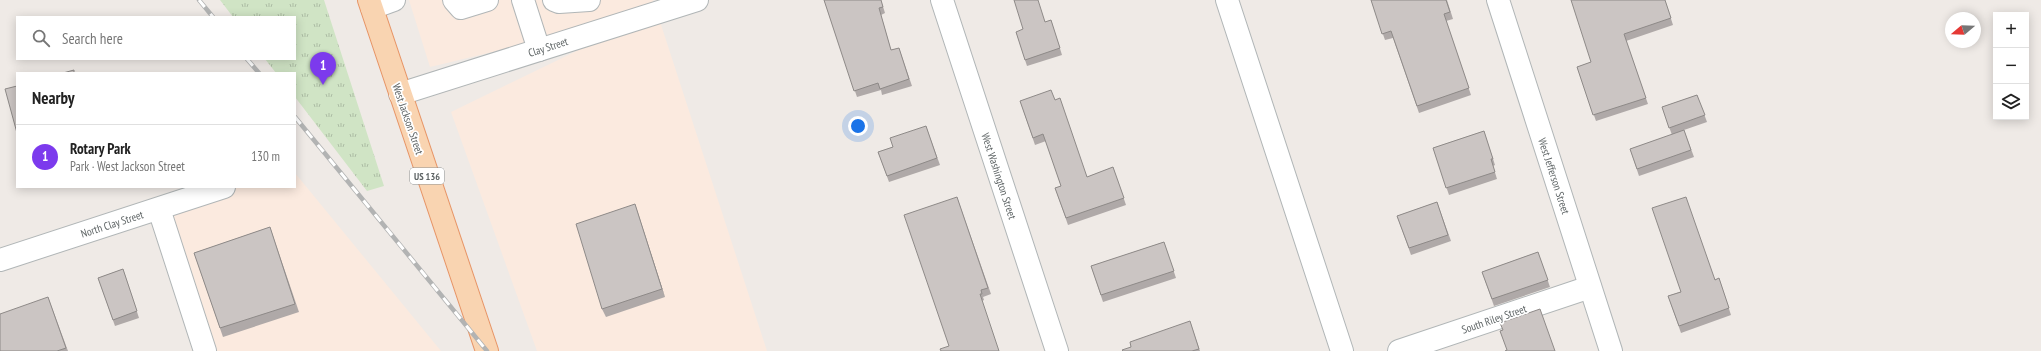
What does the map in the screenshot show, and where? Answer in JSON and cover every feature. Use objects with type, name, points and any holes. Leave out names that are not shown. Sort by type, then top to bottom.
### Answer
[{"type":"main road","name":"West Jackson Street","points":[[371,4],[487,351]]},
{"type":"street","points":[[371,4],[394,0]]},
{"type":"street","points":[[454,0],[461,8],[487,0]]},
{"type":"street","points":[[523,0],[539,50]]},
{"type":"street","points":[[554,0],[559,2],[589,0]]},
{"type":"street","name":"Clay Street","points":[[400,94],[697,0]]},
{"type":"street","name":"West Washington Street","points":[[942,0],[1057,351]]},
{"type":"street","points":[[1227,0],[1342,351]]},
{"type":"street","name":"West Jefferson Street","points":[[1498,0],[1611,351]]},
{"type":"street","name":"North Clay Street","points":[[0,260],[221,188]]},
{"type":"street","points":[[159,209],[204,351]]},
{"type":"street","name":"South Riley Street","points":[[1399,351],[1590,287]]},
{"type":"shaded area","points":[[409,0],[653,0],[767,351],[537,351],[451,112],[655,13],[430,67]]},
{"type":"shaded area","points":[[296,174],[441,351],[205,351],[159,209],[221,188],[296,188]]},
{"type":"green space","points":[[220,0],[324,0],[384,186],[367,191],[296,98],[296,72],[275,72],[266,60],[296,60],[296,16],[232,16]]},
{"type":"building","points":[[824,0],[881,0],[883,7],[879,8],[891,50],[899,48],[909,79],[880,89],[878,83],[854,91]]},
{"type":"building","points":[[1014,0],[1038,0],[1045,22],[1051,20],[1060,48],[1025,60],[1016,32],[1023,29]]},
{"type":"building","points":[[1371,0],[1446,0],[1450,12],[1444,14],[1469,88],[1417,106],[1391,31],[1382,34]]},
{"type":"building","points":[[1571,0],[1665,0],[1671,18],[1624,34],[1646,98],[1593,115],[1577,67],[1591,62]]},
{"type":"building","points":[[16,86],[16,129],[5,89]]},
{"type":"building","points":[[1051,90],[1055,100],[1060,98],[1087,177],[1113,167],[1124,198],[1066,218],[1055,188],[1061,186],[1043,134],[1033,138],[1020,101]]},
{"type":"building","points":[[1697,95],[1705,115],[1669,128],[1662,107]]},
{"type":"building","points":[[926,126],[937,158],[887,176],[878,152],[893,147],[890,138]]},
{"type":"building","points":[[1684,130],[1691,150],[1637,169],[1630,149]]},
{"type":"building","points":[[1484,131],[1493,159],[1491,159],[1495,172],[1446,188],[1433,148]]},
{"type":"building","points":[[957,197],[988,288],[981,290],[982,294],[980,294],[999,351],[941,351],[940,349],[949,346],[904,215]]},
{"type":"building","points":[[1686,197],[1715,280],[1719,278],[1729,308],[1679,326],[1668,296],[1681,292],[1652,208]]},
{"type":"building","points":[[1437,202],[1448,235],[1409,248],[1397,216]]},
{"type":"building","points":[[635,204],[662,289],[602,309],[576,224]]},
{"type":"building","points":[[270,227],[295,304],[220,328],[194,253]]},
{"type":"building","points":[[1164,242],[1174,271],[1101,295],[1091,266]]},
{"type":"building","points":[[1538,252],[1548,280],[1492,299],[1482,272]]},
{"type":"building","points":[[123,269],[137,311],[113,320],[98,278]]},
{"type":"building","points":[[48,297],[66,348],[57,351],[0,351],[0,314]]},
{"type":"building","points":[[1540,309],[1555,351],[1505,351],[1507,350],[1500,331],[1503,330],[1500,323]]},
{"type":"building","points":[[1190,321],[1199,349],[1192,351],[1122,350],[1131,347],[1130,342]]},
{"type":"railway","points":[[199,0],[212,16]]},
{"type":"railway","points":[[248,60],[258,72]]},
{"type":"railway","points":[[296,118],[487,351]]},
{"type":"place","name":"Rotary Park","points":[[323,85]]}]
